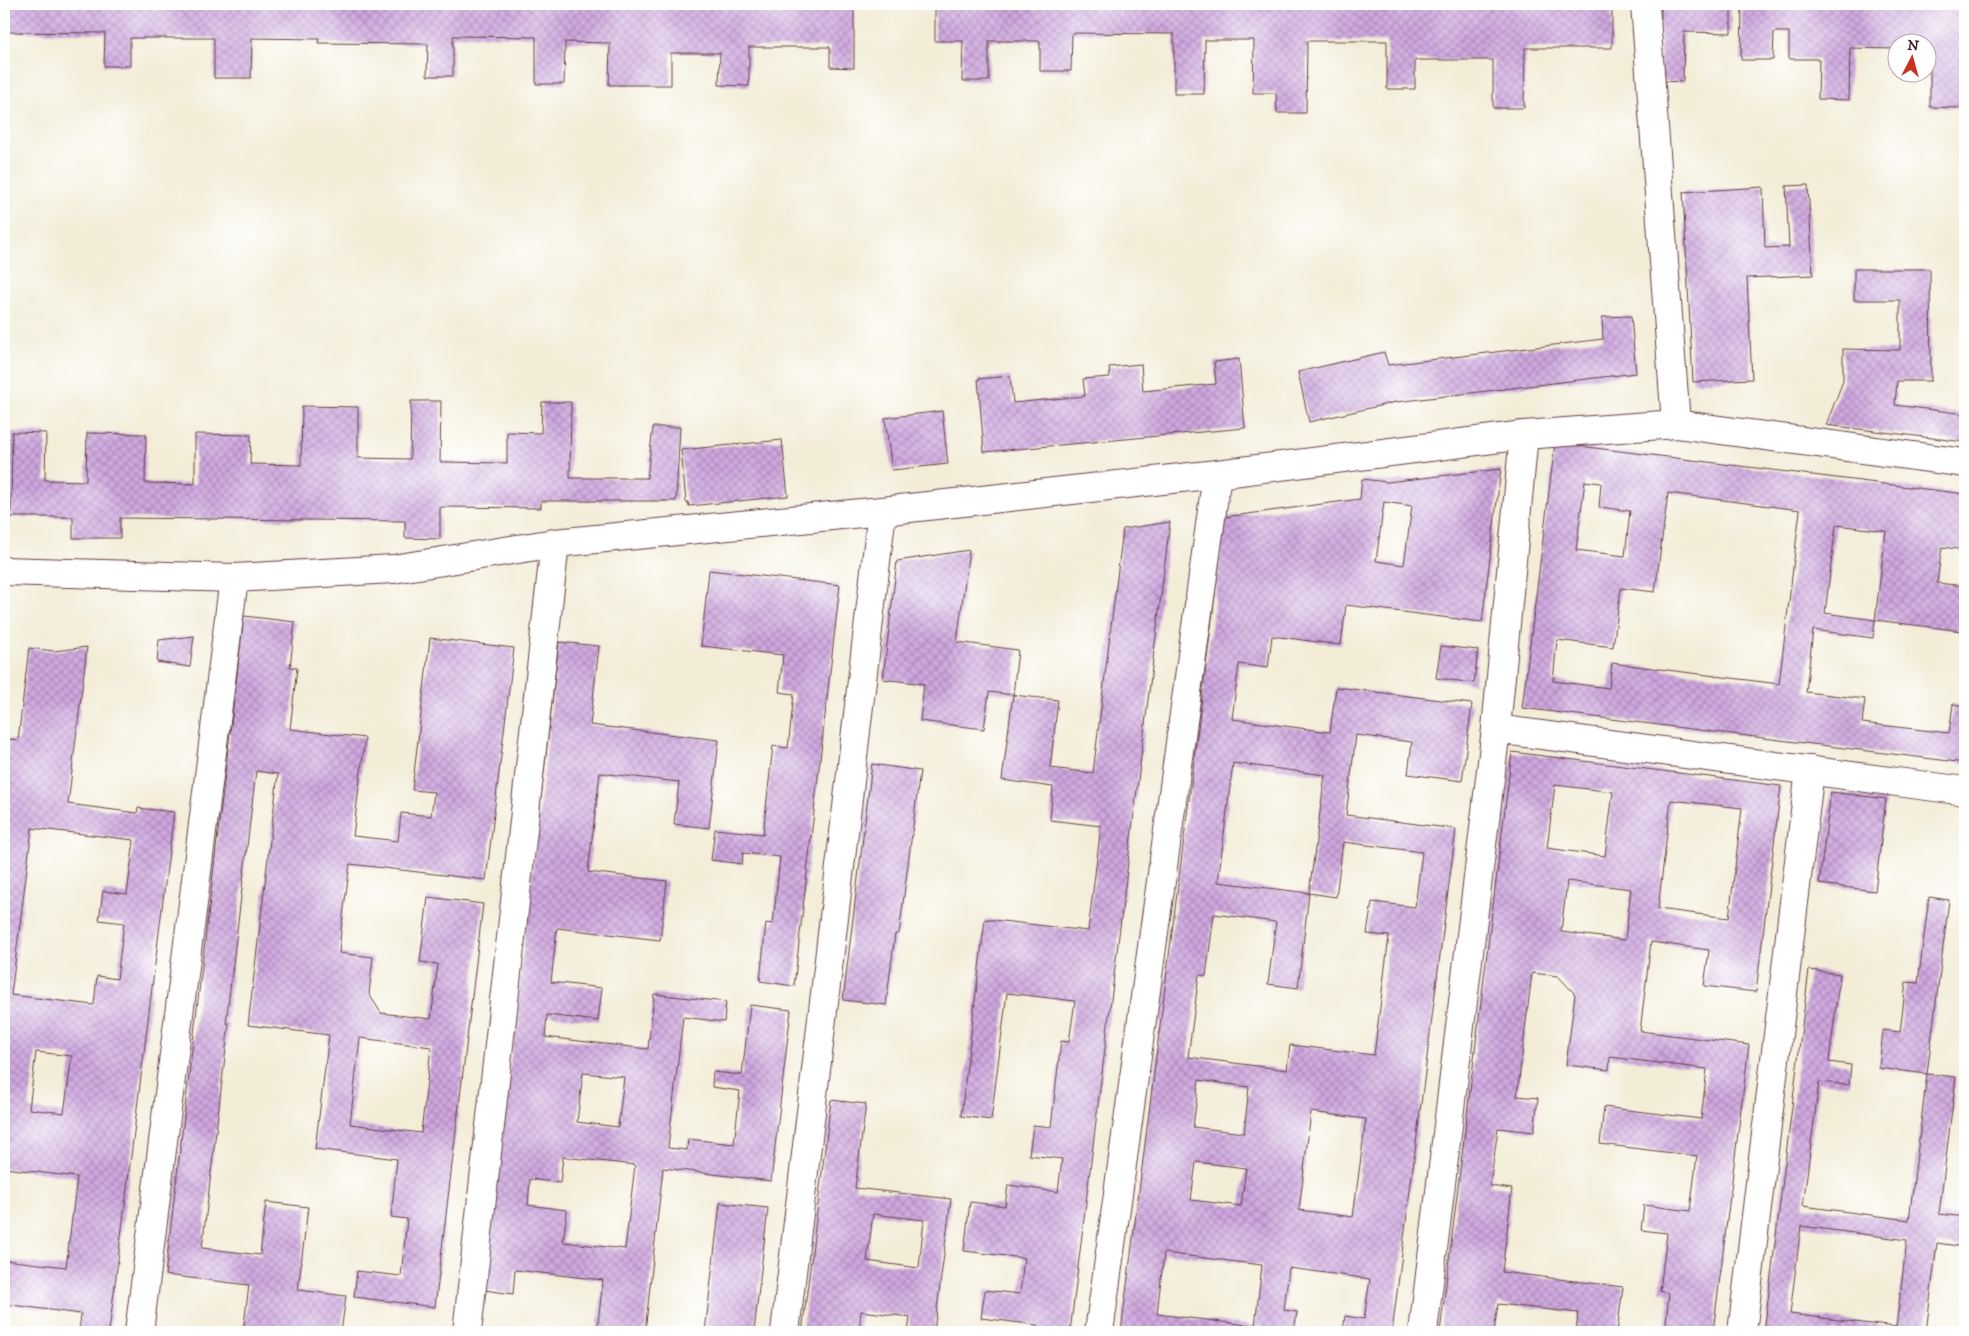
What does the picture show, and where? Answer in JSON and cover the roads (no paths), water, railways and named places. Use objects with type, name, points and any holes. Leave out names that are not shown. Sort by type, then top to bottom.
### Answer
[{"type":"street","points":[[1645,4],[1676,424]]},
{"type":"street","points":[[4,571],[234,578],[393,569],[556,542],[882,511],[1216,474],[1524,435],[1676,424],[1965,463]]},
{"type":"street","points":[[1423,1332],[1496,728],[1524,435]]},
{"type":"street","points":[[1099,1332],[1216,474]]},
{"type":"street","points":[[784,1332],[882,511]]},
{"type":"street","points":[[468,1332],[556,542]]},
{"type":"street","points":[[139,1332],[234,578]]},
{"type":"street","points":[[1496,728],[1965,790]]},
{"type":"street","points":[[1742,1332],[1810,770]]}]
